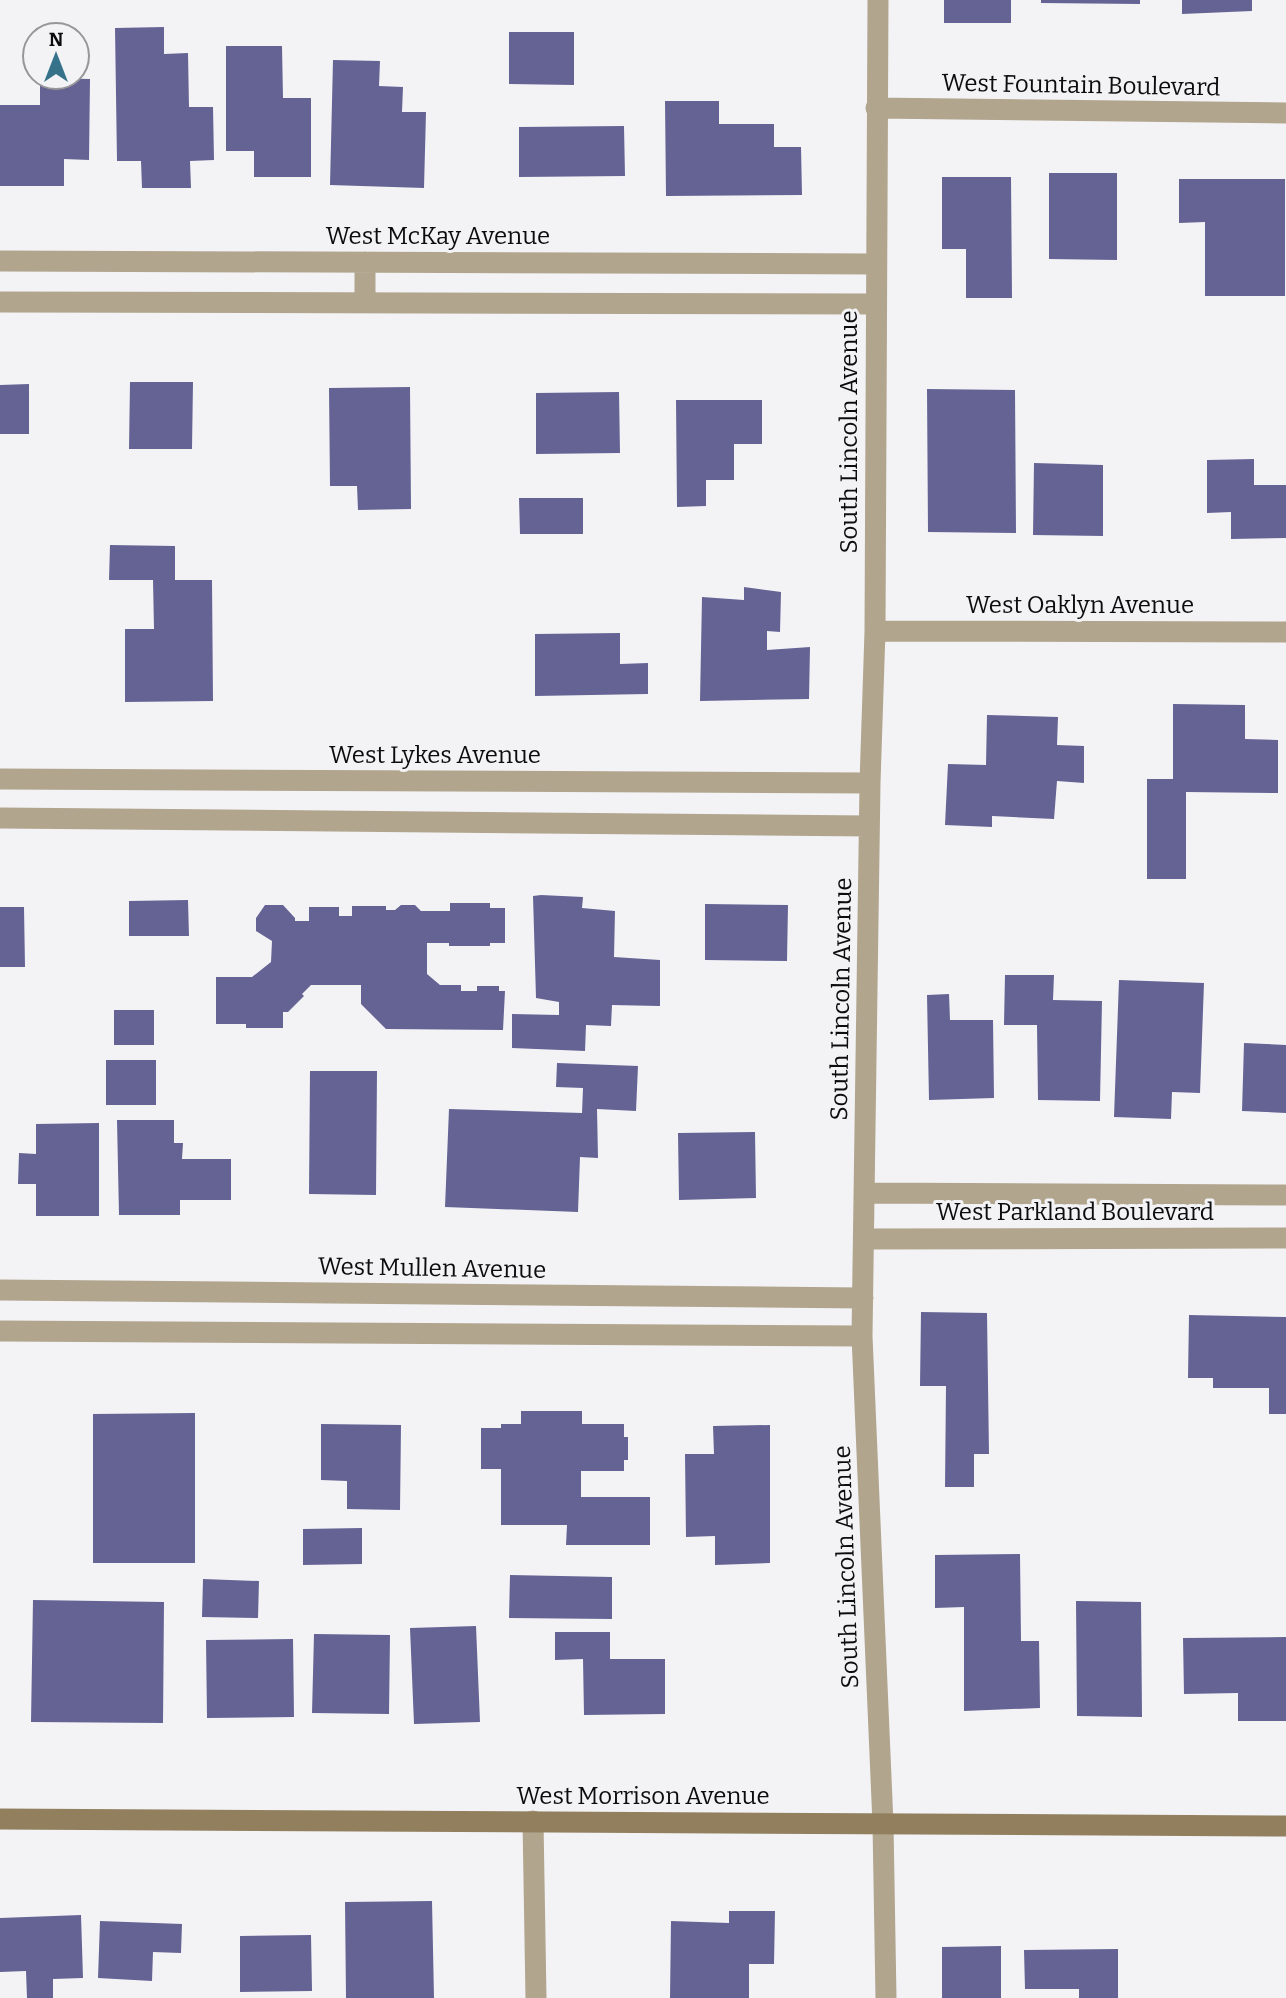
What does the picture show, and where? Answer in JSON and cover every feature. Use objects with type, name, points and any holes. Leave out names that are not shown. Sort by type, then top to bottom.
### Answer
[{"type":"street","name":"South Lincoln Avenue","points":[[878,0],[875,631],[869,826],[862,1336],[883,1824],[886,1998]]},
{"type":"street","name":"West Fountain Boulevard","points":[[876,108],[1286,113]]},
{"type":"street","name":"West McKay Avenue","points":[[0,261],[876,264]]},
{"type":"street","points":[[365,262],[365,303]]},
{"type":"street","points":[[0,302],[876,304]]},
{"type":"street","name":"West Oaklyn Avenue","points":[[875,631],[1286,632]]},
{"type":"street","name":"West Lykes Avenue","points":[[0,779],[870,783]]},
{"type":"street","points":[[0,818],[869,826]]},
{"type":"street","name":"West Parkland Boulevard","points":[[865,1193],[1286,1195]]},
{"type":"street","name":"West Parkland Boulevard","points":[[864,1239],[1286,1238]]},
{"type":"street","name":"West Mullen Avenue","points":[[0,1290],[863,1298]]},
{"type":"street","points":[[0,1331],[862,1336]]},
{"type":"street","name":"West Morrison Avenue","points":[[0,1819],[1286,1826]]},
{"type":"street","points":[[533,1821],[536,1998]]},
{"type":"building","points":[[944,0],[1011,0],[1011,23],[944,23]]},
{"type":"building","points":[[1041,0],[1140,0],[1140,4],[1041,3]]},
{"type":"building","points":[[1182,0],[1252,0],[1252,11],[1182,14]]},
{"type":"building","points":[[164,27],[164,54],[188,53],[189,107],[213,107],[214,160],[190,161],[191,188],[142,188],[141,161],[117,161],[115,28]]},
{"type":"building","points":[[509,32],[574,32],[574,85],[509,84]]},
{"type":"building","points":[[226,46],[282,46],[283,98],[311,98],[311,177],[254,177],[254,151],[226,151]]},
{"type":"building","points":[[333,60],[380,61],[379,86],[403,87],[402,112],[426,112],[424,188],[330,185]]},
{"type":"building","points":[[40,91],[90,91],[89,160],[64,159],[64,186],[0,186],[0,105],[40,105]]},
{"type":"building","points":[[665,101],[719,101],[719,124],[774,124],[774,147],[801,147],[802,195],[666,196]]},
{"type":"building","points":[[624,126],[625,176],[519,177],[519,127]]},
{"type":"building","points":[[1049,173],[1117,173],[1117,260],[1049,259]]},
{"type":"building","points":[[942,177],[1011,177],[1012,298],[966,298],[966,249],[942,249]]},
{"type":"building","points":[[1179,179],[1285,179],[1285,296],[1205,296],[1205,222],[1179,223]]},
{"type":"building","points":[[130,382],[193,382],[192,449],[129,449]]},
{"type":"building","points":[[29,384],[29,434],[0,434],[0,385]]},
{"type":"building","points":[[410,387],[411,509],[358,510],[357,486],[330,486],[329,388]]},
{"type":"building","points":[[927,389],[1015,390],[1016,533],[928,532]]},
{"type":"building","points":[[619,392],[620,453],[536,454],[536,393]]},
{"type":"building","points":[[676,400],[762,400],[762,444],[734,444],[734,480],[706,480],[706,506],[677,507]]},
{"type":"building","points":[[1254,459],[1254,485],[1286,485],[1286,538],[1231,539],[1231,512],[1207,513],[1207,460]]},
{"type":"building","points":[[1034,463],[1103,465],[1103,536],[1033,535]]},
{"type":"building","points":[[519,498],[583,498],[583,534],[520,534]]},
{"type":"building","points":[[110,545],[175,546],[175,580],[212,580],[213,701],[125,702],[125,629],[154,629],[153,580],[109,580]]},
{"type":"building","points":[[744,587],[781,592],[780,632],[767,631],[767,650],[810,647],[809,699],[700,701],[702,597],[744,600]]},
{"type":"building","points":[[620,633],[620,664],[648,663],[648,694],[535,696],[535,634]]},
{"type":"building","points":[[1173,704],[1245,705],[1245,739],[1278,740],[1278,793],[1186,792],[1186,879],[1147,879],[1147,779],[1173,779]]},
{"type":"building","points":[[987,715],[1058,717],[1057,745],[1084,746],[1084,783],[1057,781],[1054,819],[992,816],[992,827],[945,825],[948,764],[986,765]]},
{"type":"building","points":[[533,896],[583,897],[582,908],[615,911],[614,957],[660,960],[660,1006],[612,1005],[611,1026],[586,1025],[585,1051],[512,1048],[512,1014],[559,1015],[559,1002],[536,998]]},
{"type":"building","points":[[188,900],[189,936],[129,936],[129,901]]},
{"type":"building","points":[[450,903],[490,903],[490,908],[505,908],[505,943],[490,943],[490,946],[449,946],[449,943],[427,943],[427,974],[440,985],[461,985],[461,991],[477,991],[477,986],[499,986],[499,991],[505,991],[503,1030],[386,1029],[361,1004],[361,985],[311,985],[288,1012],[283,1012],[283,1028],[246,1028],[246,1024],[216,1024],[216,977],[252,977],[271,962],[272,941],[256,931],[256,918],[265,905],[283,905],[295,921],[309,921],[309,907],[339,907],[339,916],[352,916],[352,906],[386,906],[386,910],[395,910],[401,905],[415,905],[421,911],[450,911]]},
{"type":"building","points":[[705,904],[788,905],[787,961],[705,960]]},
{"type":"building","points":[[0,907],[24,907],[25,967],[0,967]]},
{"type":"building","points":[[1005,975],[1054,975],[1053,1000],[1102,1001],[1100,1101],[1038,1100],[1037,1025],[1004,1025]]},
{"type":"building","points":[[1119,980],[1204,983],[1200,1093],[1172,1092],[1171,1119],[1114,1117]]},
{"type":"building","points":[[949,994],[950,1020],[993,1020],[994,1098],[929,1100],[927,995]]},
{"type":"building","points":[[114,1010],[154,1010],[154,1045],[114,1045]]},
{"type":"building","points":[[1244,1043],[1286,1045],[1286,1113],[1242,1111]]},
{"type":"building","points":[[106,1060],[156,1060],[156,1105],[106,1105]]},
{"type":"building","points":[[557,1063],[638,1066],[636,1111],[597,1109],[598,1158],[580,1157],[578,1212],[445,1207],[449,1109],[582,1113],[583,1088],[556,1087]]},
{"type":"building","points":[[310,1071],[377,1071],[376,1195],[309,1194]]},
{"type":"building","points":[[117,1120],[174,1120],[174,1143],[183,1143],[182,1159],[231,1159],[231,1200],[180,1200],[180,1215],[119,1215]]},
{"type":"building","points":[[99,1123],[99,1216],[36,1216],[36,1184],[18,1184],[19,1153],[36,1154],[36,1124]]},
{"type":"building","points":[[755,1132],[756,1198],[679,1200],[678,1133]]},
{"type":"building","points":[[921,1312],[987,1313],[989,1454],[974,1454],[974,1487],[945,1487],[946,1386],[920,1386]]},
{"type":"building","points":[[1189,1315],[1286,1317],[1286,1414],[1269,1414],[1269,1388],[1213,1388],[1213,1378],[1188,1378]]},
{"type":"building","points":[[521,1411],[582,1411],[582,1424],[624,1424],[624,1437],[628,1437],[628,1460],[624,1460],[624,1471],[581,1471],[581,1497],[650,1497],[650,1545],[566,1545],[567,1525],[501,1525],[501,1469],[481,1469],[481,1428],[521,1424]]},
{"type":"building","points":[[195,1413],[195,1563],[93,1563],[93,1414]]},
{"type":"building","points":[[321,1424],[401,1425],[400,1510],[347,1509],[347,1481],[321,1480]]},
{"type":"building","points":[[770,1425],[770,1563],[715,1565],[715,1536],[686,1537],[685,1454],[714,1454],[713,1426]]},
{"type":"building","points":[[362,1528],[362,1564],[303,1565],[303,1529]]},
{"type":"building","points":[[1020,1554],[1021,1641],[1039,1641],[1040,1708],[964,1711],[964,1607],[935,1608],[935,1555]]},
{"type":"building","points":[[510,1575],[612,1577],[612,1619],[509,1618]]},
{"type":"building","points":[[203,1579],[259,1581],[258,1618],[202,1617]]},
{"type":"building","points":[[33,1600],[164,1602],[163,1723],[31,1722]]},
{"type":"building","points":[[1076,1601],[1141,1602],[1142,1717],[1077,1716]]},
{"type":"building","points":[[476,1626],[480,1722],[414,1724],[410,1628]]},
{"type":"building","points":[[555,1632],[610,1632],[610,1659],[665,1659],[665,1714],[584,1715],[583,1659],[555,1660]]},
{"type":"building","points":[[314,1634],[390,1635],[389,1714],[312,1713]]},
{"type":"building","points":[[1286,1637],[1286,1721],[1238,1721],[1238,1693],[1184,1694],[1183,1638]]},
{"type":"building","points":[[293,1639],[294,1717],[207,1718],[206,1640]]},
{"type":"building","points":[[432,1901],[434,1998],[346,1998],[345,1902]]},
{"type":"building","points":[[729,1911],[775,1911],[774,1964],[749,1964],[749,1998],[670,1998],[671,1921],[729,1923]]},
{"type":"building","points":[[81,1915],[83,1978],[53,1979],[53,1998],[27,1998],[26,1971],[0,1972],[0,1918]]},
{"type":"building","points":[[100,1921],[182,1924],[181,1953],[153,1952],[152,1981],[98,1978]]},
{"type":"building","points":[[311,1935],[312,1991],[240,1992],[240,1936]]},
{"type":"building","points":[[1001,1946],[1001,1998],[942,1998],[942,1947]]},
{"type":"building","points":[[1118,1949],[1118,1998],[1079,1998],[1079,1989],[1025,1989],[1024,1950]]}]
